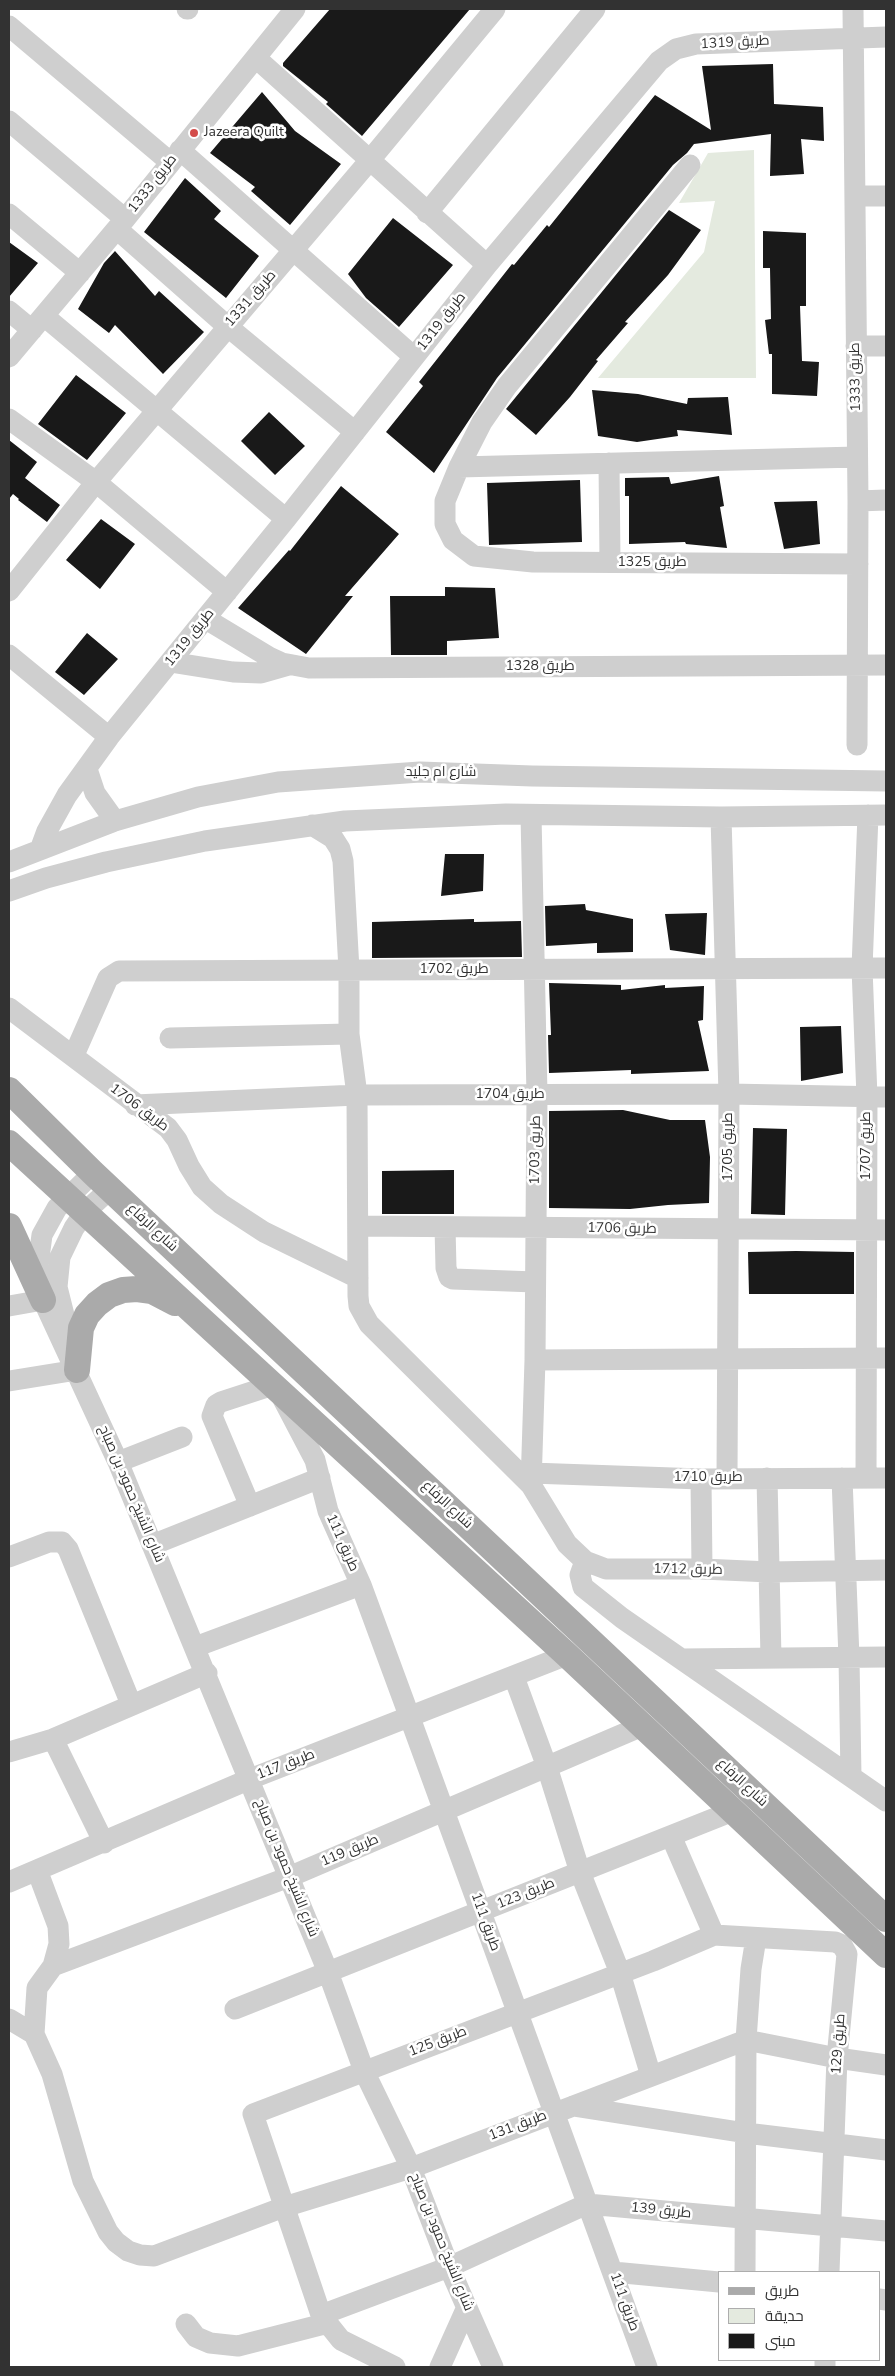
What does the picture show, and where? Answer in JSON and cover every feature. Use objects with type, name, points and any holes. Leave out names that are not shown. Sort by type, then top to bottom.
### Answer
[{"type":"main road","name":"شارع الرفاع","points":[[9,1090],[102,1181],[886,1918]]},
{"type":"main road","name":"شارع الرفاع","points":[[9,1143],[200,1316],[567,1655],[886,1955]]},
{"type":"main road","points":[[9,1226],[43,1300]]},
{"type":"main road","points":[[77,1370],[81,1328],[97,1304],[109,1295],[123,1290],[152,1291],[200,1316]]},
{"type":"street","name":"طريق 1333","points":[[9,357],[121,224],[294,9]]},
{"type":"street","name":"طريق 1331","points":[[9,590],[96,482],[370,160],[495,9]]},
{"type":"street","points":[[427,213],[595,9]]},
{"type":"street","name":"طريق 1333","points":[[853,9],[858,501],[857,745]]},
{"type":"street","points":[[9,26],[175,156],[292,251],[414,357]]},
{"type":"street","name":"طريق 1319","points":[[40,850],[56,812],[109,737],[228,592],[487,265],[652,68],[667,54],[676,49],[696,44],[886,37]]},
{"type":"street","points":[[256,58],[487,265]]},
{"type":"street","points":[[9,121],[121,224],[227,326],[354,432]]},
{"type":"street","points":[[690,165],[507,386],[482,422],[459,467],[857,457]]},
{"type":"street","points":[[856,196],[886,196]]},
{"type":"street","points":[[9,214],[80,273]]},
{"type":"street","points":[[9,311],[38,323],[157,410],[286,519]]},
{"type":"street","points":[[856,346],[886,346]]},
{"type":"street","points":[[9,419],[96,482],[228,592]]},
{"type":"street","points":[[609,463],[610,562]]},
{"type":"street","name":"طريق 1325","points":[[459,467],[445,501],[445,524],[453,540],[474,556],[533,562],[858,564]]},
{"type":"street","points":[[858,501],[886,500]]},
{"type":"street","name":"طريق 1328","points":[[206,619],[269,657],[289,665],[319,668],[886,665]]},
{"type":"street","points":[[9,654],[109,737]]},
{"type":"street","points":[[170,662],[233,672],[261,673],[289,665]]},
{"type":"street","points":[[87,769],[95,794],[115,821]]},
{"type":"street","name":"شارع ام جليد","points":[[9,862],[115,821],[198,797],[278,782],[420,772],[532,776],[886,781]]},
{"type":"street","points":[[9,891],[106,862],[205,841],[312,825],[410,817],[531,814],[722,817],[877,815]]},
{"type":"street","name":"طريق 1703","points":[[531,814],[537,1095],[535,1360],[531,1479]]},
{"type":"street","name":"طريق 1707","points":[[876,1478],[877,1097],[862,968],[877,815]]},
{"type":"street","name":"طريق 1705","points":[[722,817],[724,970],[729,1094],[727,1478]]},
{"type":"street","name":"طريق 1712","points":[[312,825],[333,838],[340,849],[342,861],[349,970],[350,1034],[357,1095],[359,1306],[369,1324],[531,1479],[567,1544],[585,1561],[606,1569],[702,1569],[770,1572],[886,1570]]},
{"type":"street","name":"طريق 1702","points":[[74,1055],[108,978],[119,971],[886,968]]},
{"type":"street","name":"طريق 1706","points":[[9,1008],[74,1055],[135,1105],[168,1128],[177,1140],[202,1188],[220,1204],[264,1232],[358,1278]]},
{"type":"street","points":[[170,1038],[350,1034]]},
{"type":"street","name":"طريق 1704","points":[[135,1105],[357,1095],[729,1094],[877,1097]]},
{"type":"street","name":"شارع الشيخ حمود بن صباح","points":[[77,1370],[57,1287],[57,1273],[77,1205],[102,1181]]},
{"type":"street","name":"شارع الشيخ حمود بن صباح","points":[[77,1205],[57,1208],[42,1235],[38,1265],[43,1300],[118,1462],[207,1673],[328,1972],[364,2071],[410,2168],[449,2267],[493,2367]]},
{"type":"street","name":"طريق 1706","points":[[359,1226],[876,1230]]},
{"type":"street","points":[[445,1227],[446,1268],[449,1277],[453,1279],[535,1282]]},
{"type":"street","points":[[9,1306],[43,1300]]},
{"type":"street","points":[[535,1360],[876,1358]]},
{"type":"street","points":[[9,1381],[77,1370]]},
{"type":"street","points":[[250,1506],[212,1416],[216,1405],[221,1402],[276,1388]]},
{"type":"street","name":"طريق 111","points":[[276,1388],[315,1460],[328,1511],[361,1585],[518,2011],[563,2109],[587,2204],[647,2367]]},
{"type":"street","points":[[118,1462],[182,1437]]},
{"type":"street","points":[[152,1545],[320,1478]]},
{"type":"street","points":[[767,1478],[771,1658]]},
{"type":"street","points":[[842,1478],[844,1570],[850,1658],[851,1776]]},
{"type":"street","name":"طريق 1710","points":[[531,1479],[876,1478]]},
{"type":"street","points":[[701,1479],[702,1569]]},
{"type":"street","points":[[9,1557],[50,1542],[62,1542],[68,1549],[131,1704]]},
{"type":"street","points":[[585,1561],[580,1575],[583,1587],[622,1618],[886,1801]]},
{"type":"street","points":[[195,1647],[361,1585]]},
{"type":"street","name":"طريق 117","points":[[9,1882],[250,1779],[567,1655]]},
{"type":"street","points":[[682,1659],[886,1657]]},
{"type":"street","points":[[9,1752],[53,1738],[207,1673]]},
{"type":"street","points":[[514,1677],[547,1767],[580,1872],[620,1973],[651,2076]]},
{"type":"street","name":"طريق 119","points":[[53,1966],[289,1877],[445,1812],[642,1726]]},
{"type":"street","points":[[53,1738],[104,1843]]},
{"type":"street","name":"طريق 123","points":[[235,2008],[733,1811]]},
{"type":"street","points":[[671,1836],[714,1935]]},
{"type":"street","points":[[9,2019],[34,2034],[37,1988],[53,1966],[59,1944],[58,1926],[37,1870]]},
{"type":"street","name":"طريق 129","points":[[714,1935],[835,1942],[842,1945],[847,1954],[837,2058],[829,2271]]},
{"type":"street","name":"طريق 125","points":[[284,2207],[253,2114],[714,1935]]},
{"type":"street","points":[[745,2271],[746,2040],[751,1969],[756,1938]]},
{"type":"street","name":"طريق 131","points":[[34,2034],[52,2074],[83,2181],[108,2232],[116,2242],[128,2251],[154,2256],[284,2207],[410,2168],[746,2040]]},
{"type":"street","points":[[746,2040],[837,2058],[886,2065]]},
{"type":"street","points":[[563,2109],[886,2150]]},
{"type":"street","points":[[186,2324],[196,2337],[210,2343],[238,2346],[324,2319],[449,2267],[587,2204]]},
{"type":"street","name":"طريق 139","points":[[587,2204],[745,2220],[886,2231]]},
{"type":"street","points":[[284,2207],[324,2319],[340,2340],[395,2367]]},
{"type":"street","points":[[613,2272],[718,2282]]},
{"type":"street","points":[[440,2367],[466,2306]]},
{"type":"green space","points":[[754,150],[756,378],[598,378],[704,252],[715,201],[679,203],[708,153]]},
{"type":"building","points":[[330,9],[470,9],[362,136],[326,104],[328,102],[283,66],[283,63]]},
{"type":"building","points":[[773,64],[774,104],[823,107],[824,141],[801,139],[804,174],[770,176],[771,134],[694,144],[673,165],[497,378],[434,473],[386,432],[423,386],[419,382],[512,264],[514,265],[547,225],[549,227],[655,95],[711,130],[702,66]]},
{"type":"building","points":[[262,92],[295,131],[341,164],[290,225],[251,191],[255,187],[210,153]]},
{"type":"building","points":[[185,178],[221,211],[214,219],[259,256],[226,298],[144,232]]},
{"type":"building","points":[[669,210],[701,230],[668,275],[625,322],[628,323],[596,360],[598,361],[570,397],[536,435],[506,409]]},
{"type":"building","points":[[393,218],[453,265],[399,327],[366,298],[348,274]]},
{"type":"building","points":[[763,231],[806,233],[806,306],[800,306],[802,361],[819,362],[817,396],[772,394],[772,354],[769,354],[765,320],[771,319],[770,268],[763,268]]},
{"type":"building","points":[[9,242],[38,263],[9,297]]},
{"type":"building","points":[[115,251],[155,296],[159,291],[204,332],[163,374],[115,325],[109,333],[78,309],[104,263]]},
{"type":"building","points":[[76,375],[126,413],[87,460],[38,424]]},
{"type":"building","points":[[592,390],[638,394],[687,404],[688,398],[728,397],[732,435],[677,430],[678,436],[637,442],[598,436]]},
{"type":"building","points":[[269,412],[305,446],[275,475],[241,441]]},
{"type":"building","points":[[9,440],[37,462],[25,478],[60,505],[47,522],[13,494],[9,499]]},
{"type":"building","points":[[719,476],[724,506],[720,507],[727,548],[686,544],[685,542],[629,544],[629,496],[625,496],[625,478],[669,477],[671,484]]},
{"type":"building","points":[[580,480],[582,542],[489,545],[487,483]]},
{"type":"building","points":[[341,486],[399,534],[345,596],[353,596],[306,654],[238,608],[290,551]]},
{"type":"building","points":[[817,501],[820,544],[784,549],[774,502]]},
{"type":"building","points":[[101,519],[135,544],[100,589],[66,560]]},
{"type":"building","points":[[445,587],[495,588],[499,638],[447,641],[447,655],[391,655],[390,596],[445,596]]},
{"type":"building","points":[[87,633],[118,659],[84,695],[55,672]]},
{"type":"building","points":[[445,854],[484,854],[483,891],[441,896]]},
{"type":"building","points":[[585,904],[586,910],[633,919],[633,952],[597,953],[597,943],[546,946],[545,906]]},
{"type":"building","points":[[707,913],[705,955],[670,950],[665,914]]},
{"type":"building","points":[[474,919],[474,922],[521,921],[522,957],[372,958],[372,922]]},
{"type":"building","points":[[549,983],[621,985],[621,990],[665,985],[665,988],[704,986],[703,1020],[698,1021],[709,1071],[631,1074],[631,1070],[549,1073],[548,1035],[551,1035]]},
{"type":"building","points":[[841,1026],[843,1073],[801,1081],[800,1027]]},
{"type":"building","points":[[623,1110],[670,1120],[705,1120],[710,1157],[709,1203],[630,1209],[549,1208],[549,1111]]},
{"type":"building","points":[[753,1128],[787,1129],[785,1215],[751,1214]]},
{"type":"building","points":[[454,1170],[454,1214],[382,1214],[382,1171]]},
{"type":"building","points":[[748,1252],[854,1252],[854,1294],[749,1294]]},
{"type":"place","name":"Jazeera Quilt","points":[[194,133]]}]
